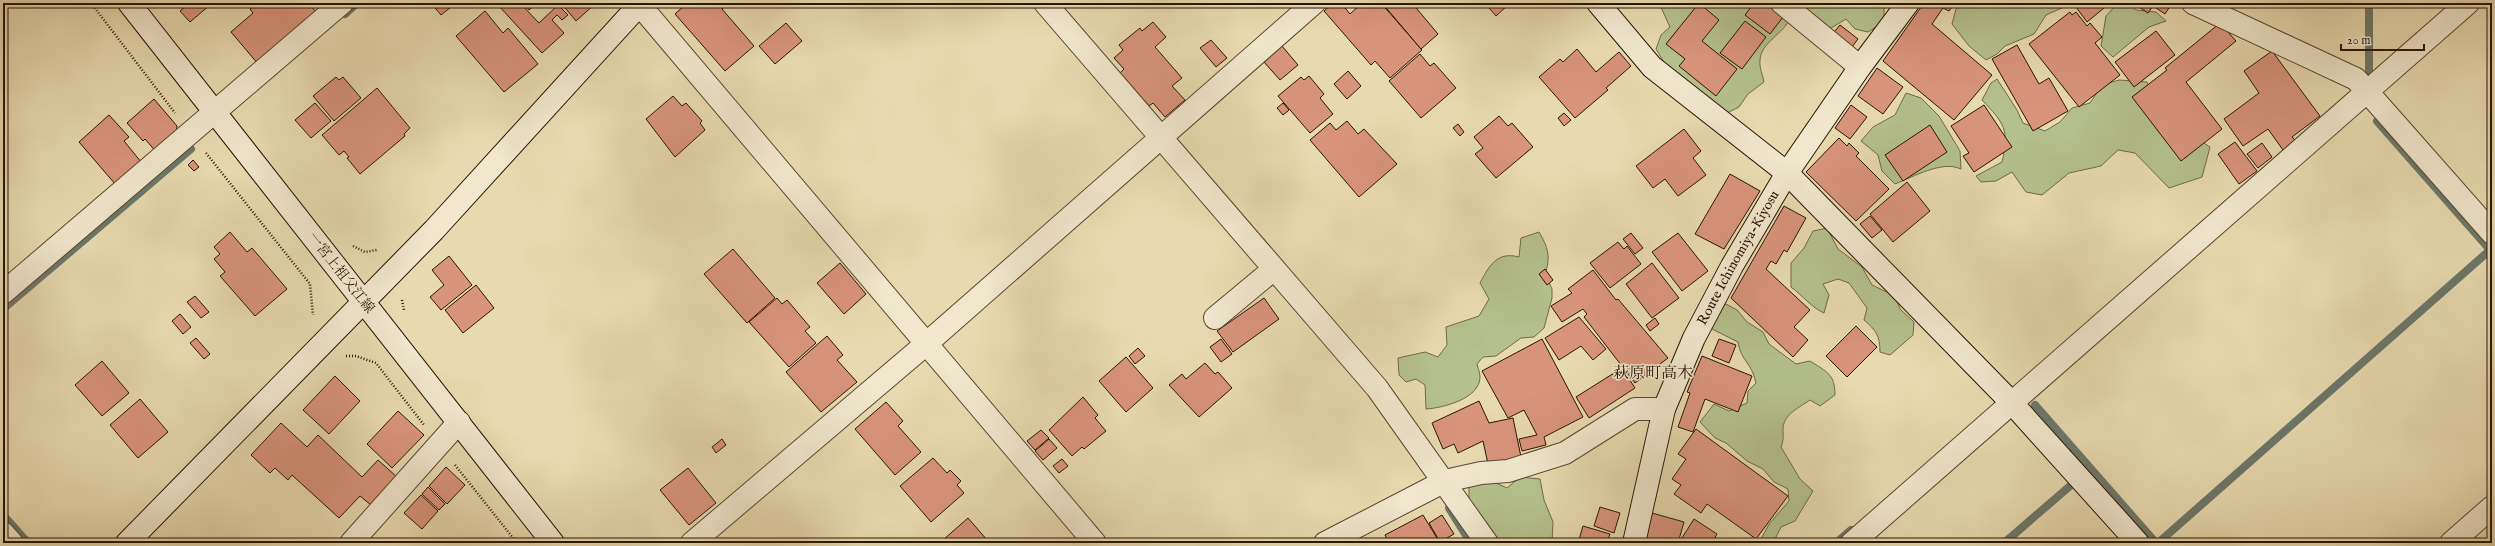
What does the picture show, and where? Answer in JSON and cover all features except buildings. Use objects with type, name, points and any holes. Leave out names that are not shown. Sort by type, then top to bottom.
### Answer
[{"type":"street","name":"一宮上祖父江線","points":[[129,3],[553,543]]},
{"type":"street","points":[[3,293],[342,3]]},
{"type":"street","points":[[1045,3],[1377,388],[1487,543]]},
{"type":"street","points":[[692,543],[926,344],[1160,136],[1314,3]]},
{"type":"street","points":[[1598,3],[1652,67],[1787,173],[2011,402],[2138,543]]},
{"type":"street","points":[[1782,3],[1860,67]]},
{"type":"street","name":"Route Ichinomiya-Kiyosu","points":[[1634,543],[1664,409],[1694,338],[1732,266],[1787,173],[1860,67],[1908,3]]},
{"type":"street","points":[[2193,3],[2356,79],[2492,233]]},
{"type":"street","points":[[1852,543],[2011,402],[2468,3]]},
{"type":"street","points":[[127,543],[434,230],[639,4],[1095,543]]},
{"type":"street","points":[[1215,318],[1274,269]]},
{"type":"street","points":[[1325,543],[1445,482],[1481,473],[1516,469],[1565,453],[1635,408],[1664,409]]},
{"type":"street","points":[[351,543],[459,422]]},
{"type":"street","points":[[2451,543],[2492,507]]},
{"type":"street","points":[[3,533],[12,543]]},
{"type":"path","points":[[91,3],[310,284],[315,314],[306,323],[324,342]]},
{"type":"green space","points":[[1659,3],[1882,3],[1884,4],[1884,22],[1868,32],[1855,29],[1846,19],[1828,30],[1790,18],[1783,29],[1768,43],[1761,54],[1760,66],[1764,82],[1748,94],[1739,107],[1725,114],[1665,64],[1656,49],[1661,35],[1670,27]]},
{"type":"green space","points":[[1963,3],[2066,3],[2064,7],[2046,15],[2034,34],[2005,46],[1997,54],[1986,60],[1969,46],[1952,24],[1956,9]]},
{"type":"green space","points":[[2128,3],[2136,10],[2156,12],[2166,21],[2149,27],[2113,57],[2101,46],[2106,16],[2117,4]]},
{"type":"green space","points":[[1997,79],[2017,110],[2023,123],[2045,131],[2060,122],[2072,108],[2090,103],[2102,85],[2119,80],[2147,82],[2149,88],[2199,140],[2210,147],[2202,177],[2169,188],[2135,153],[2118,150],[2101,166],[2069,173],[2042,195],[2026,192],[2012,172],[1996,181],[1981,182],[1976,176],[2002,162],[2004,151],[2005,134],[2000,121],[1982,100],[1991,83]]},
{"type":"green space","points":[[1906,93],[1921,98],[1939,116],[1960,151],[1961,169],[1945,167],[1928,170],[1895,184],[1882,171],[1878,155],[1861,141],[1873,127],[1895,115]]},
{"type":"green space","points":[[1827,228],[1838,249],[1862,267],[1872,285],[1895,296],[1900,309],[1914,322],[1913,335],[1890,355],[1880,352],[1878,337],[1872,327],[1864,320],[1867,308],[1849,283],[1838,279],[1823,284],[1829,295],[1824,313],[1811,305],[1791,287],[1791,263],[1804,248],[1813,231]]},
{"type":"green space","points":[[1539,232],[1545,242],[1548,252],[1548,262],[1545,274],[1552,289],[1552,298],[1544,328],[1534,337],[1521,338],[1496,356],[1483,357],[1477,364],[1480,375],[1478,385],[1467,397],[1441,407],[1426,409],[1425,385],[1416,379],[1406,382],[1399,375],[1398,358],[1425,352],[1438,357],[1447,345],[1446,327],[1479,316],[1489,299],[1480,283],[1490,266],[1499,258],[1505,256],[1519,257],[1521,238]]},
{"type":"green space","points":[[1726,304],[1737,310],[1747,322],[1763,332],[1769,344],[1796,364],[1810,361],[1829,374],[1835,388],[1835,395],[1820,406],[1810,400],[1793,411],[1784,423],[1781,447],[1800,479],[1813,491],[1795,521],[1781,527],[1773,543],[1759,543],[1769,524],[1789,501],[1788,489],[1774,482],[1763,469],[1747,461],[1726,443],[1715,438],[1700,422],[1714,404],[1729,411],[1747,403],[1748,391],[1756,383],[1752,371],[1739,348],[1738,342],[1710,328],[1715,313]]},
{"type":"green space","points":[[1520,477],[1540,479],[1544,500],[1553,522],[1552,543],[1496,543],[1486,522],[1469,508],[1469,488],[1485,478],[1507,488]]},
{"type":"waterway","points":[[345,14],[357,3]]},
{"type":"waterway","points":[[2369,3],[2369,74]]},
{"type":"waterway","points":[[2377,121],[2492,252]]},
{"type":"waterway","points":[[3,309],[191,149]]},
{"type":"waterway","points":[[2158,543],[2490,250]]},
{"type":"waterway","points":[[2035,405],[2156,543]]},
{"type":"waterway","points":[[2004,543],[2070,486]]},
{"type":"waterway","points":[[1449,508],[1471,543]]},
{"type":"waterway","points":[[3,515],[28,543]]},
{"type":"waterway","points":[[1836,543],[1851,530]]},
{"type":"district","name":"萩原町高木","points":[[1653,374]]}]
